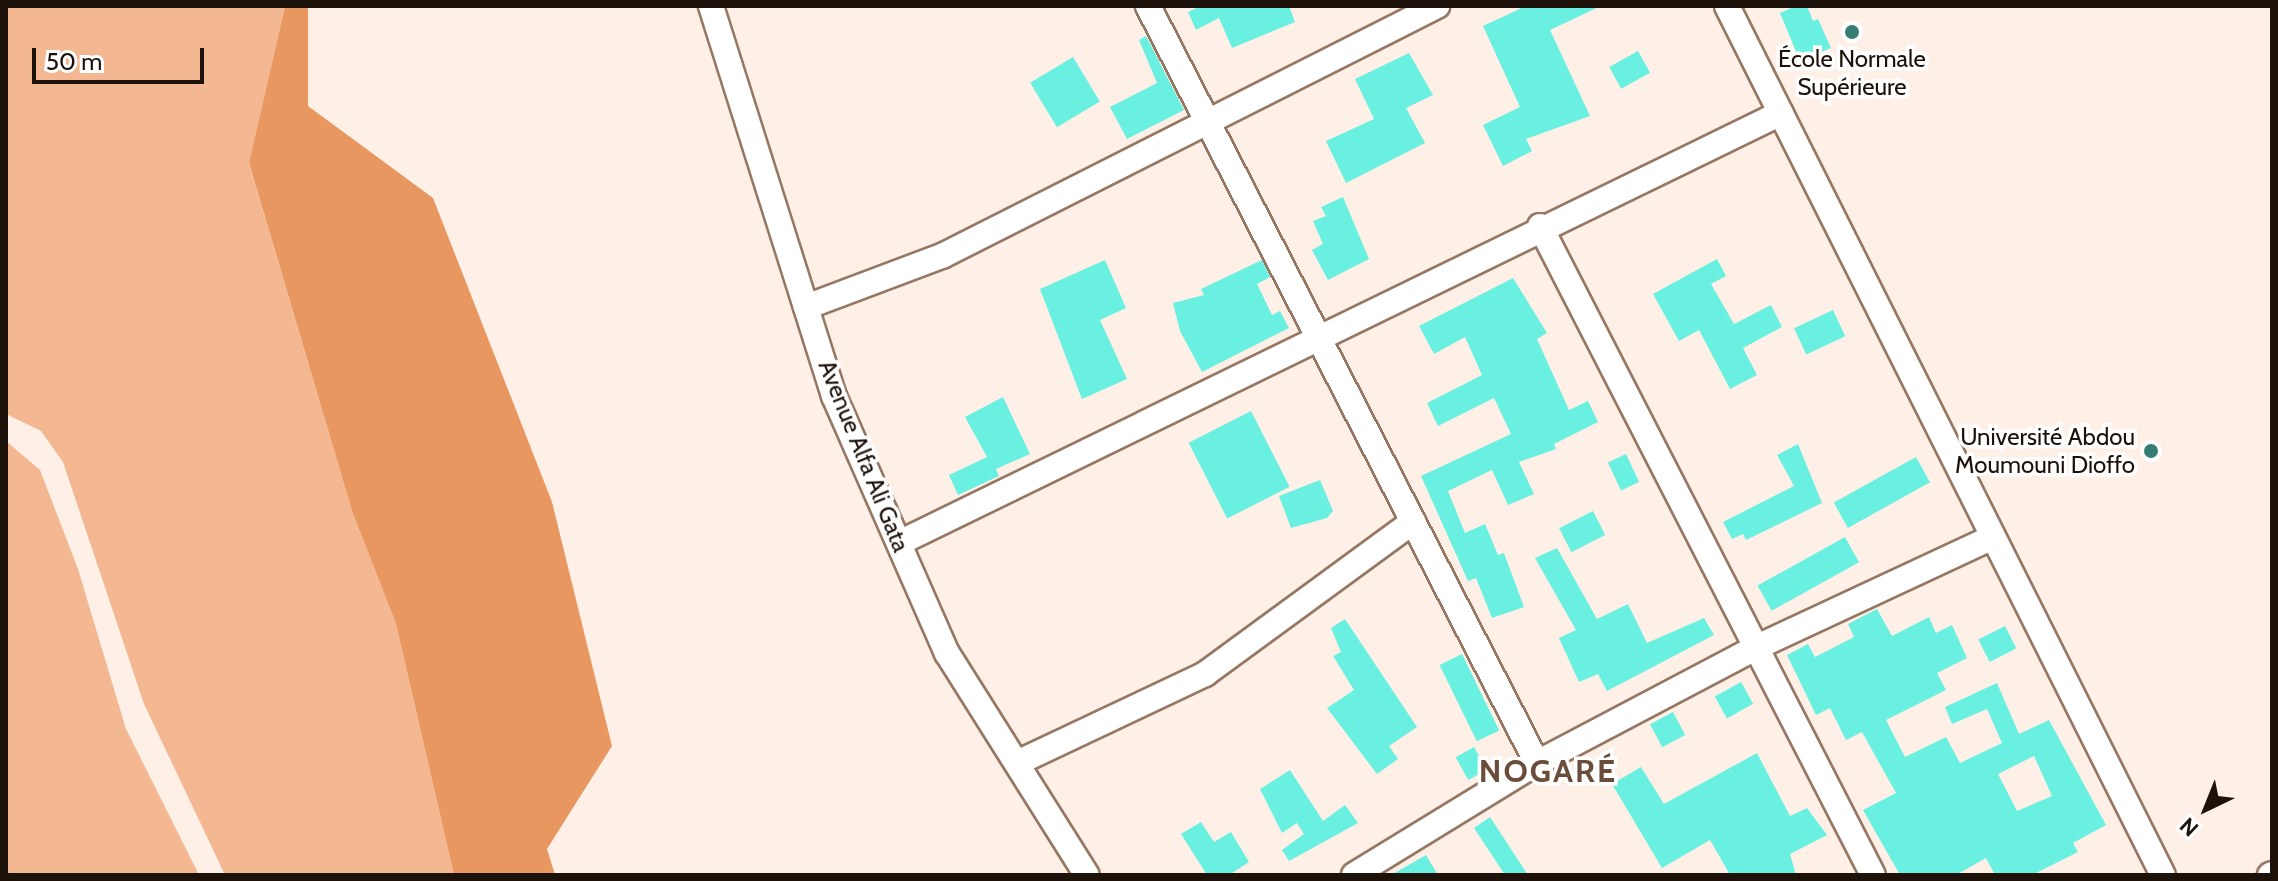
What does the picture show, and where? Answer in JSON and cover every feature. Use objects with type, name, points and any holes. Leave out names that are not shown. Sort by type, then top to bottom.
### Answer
[{"type":"street","name":"Avenue Alfa Ali Gata","points":[[711,6],[834,396],[947,653],[1087,875]]},
{"type":"street","points":[[1148,6],[1537,763]]},
{"type":"street","points":[[1727,6],[2163,875]]},
{"type":"street","points":[[806,307],[942,256],[1423,9]]},
{"type":"street","points":[[899,543],[1540,226],[1781,113]]},
{"type":"street","points":[[1540,226],[1873,875]]},
{"type":"street","points":[[1017,763],[1196,680],[1413,522]]},
{"type":"street","points":[[1354,875],[1381,868],[1537,763],[1757,647],[1993,537]]},
{"type":"shaded area","points":[[6,6],[285,6],[249,164],[352,511],[396,624],[454,875],[225,875],[144,704],[63,462],[41,431],[6,414]]},
{"type":"shaded area","points":[[285,6],[308,6],[308,106],[433,198],[552,502],[612,746],[547,849],[555,875],[454,875],[396,624],[352,511],[249,163]]},
{"type":"shaded area","points":[[6,441],[40,470],[78,569],[126,729],[199,875],[6,875]]},
{"type":"building","points":[[1201,6],[1289,6],[1295,22],[1232,48],[1219,18],[1196,30],[1188,12]]},
{"type":"building","points":[[1526,6],[1601,6],[1550,30],[1590,116],[1526,139],[1532,151],[1503,166],[1483,125],[1520,107],[1483,26]]},
{"type":"building","points":[[1796,6],[1807,6],[1813,21],[1818,19],[1831,48],[1800,61],[1780,13]]},
{"type":"building","points":[[1146,36],[1184,110],[1127,139],[1110,107],[1157,83],[1139,40]]},
{"type":"building","points":[[1638,51],[1650,73],[1621,89],[1609,67]]},
{"type":"building","points":[[1409,53],[1433,95],[1406,108],[1425,143],[1346,183],[1326,141],[1374,119],[1355,79]]},
{"type":"building","points":[[1073,57],[1100,102],[1057,127],[1030,83]]},
{"type":"building","points":[[1343,197],[1369,259],[1328,280],[1312,250],[1323,244],[1313,221],[1326,216],[1321,207]]},
{"type":"building","points":[[1717,259],[1726,276],[1711,284],[1734,324],[1771,305],[1782,327],[1743,348],[1757,375],[1730,389],[1699,330],[1679,341],[1653,294]]},
{"type":"building","points":[[1105,260],[1126,308],[1100,320],[1127,379],[1082,399],[1040,289]]},
{"type":"building","points":[[1262,260],[1270,277],[1257,284],[1272,315],[1280,311],[1289,328],[1202,372],[1180,331],[1173,303],[1204,295],[1201,289]]},
{"type":"building","points":[[1513,278],[1547,333],[1537,339],[1569,410],[1588,401],[1598,422],[1554,444],[1556,449],[1519,462],[1534,494],[1508,505],[1492,470],[1448,491],[1465,533],[1485,524],[1498,555],[1504,553],[1524,607],[1492,618],[1476,578],[1468,581],[1421,476],[1511,434],[1494,398],[1438,426],[1427,403],[1482,375],[1465,337],[1434,354],[1419,326]]},
{"type":"building","points":[[1833,310],[1845,336],[1806,354],[1794,328]]},
{"type":"building","points":[[1003,397],[1030,454],[996,469],[999,476],[958,495],[949,475],[987,457],[965,417]]},
{"type":"building","points":[[1251,411],[1290,487],[1227,519],[1189,443]]},
{"type":"building","points":[[1798,444],[1822,503],[1746,540],[1743,534],[1732,539],[1723,522],[1794,486],[1777,455]]},
{"type":"building","points":[[1626,454],[1639,482],[1621,491],[1608,462]]},
{"type":"building","points":[[1916,457],[1930,482],[1848,528],[1834,503]]},
{"type":"building","points":[[1320,480],[1333,511],[1327,518],[1291,528],[1279,496]]},
{"type":"building","points":[[1593,511],[1605,535],[1571,552],[1559,528]]},
{"type":"building","points":[[1845,537],[1859,562],[1772,611],[1758,585]]},
{"type":"building","points":[[1557,548],[1597,619],[1628,604],[1647,643],[1704,618],[1714,635],[1607,691],[1598,674],[1579,682],[1559,638],[1576,630],[1535,558]]},
{"type":"building","points":[[1877,609],[1892,636],[1929,617],[1936,633],[1952,625],[1967,658],[1937,673],[1946,690],[1886,720],[1905,757],[1946,737],[1960,763],[2002,743],[1987,709],[1952,724],[1945,707],[1997,683],[2019,734],[2049,720],[2106,825],[2073,843],[2078,852],[2032,875],[1995,875],[1986,858],[1956,875],[1900,875],[1863,810],[1896,793],[1862,732],[1846,740],[1830,708],[1816,715],[1787,655],[1808,644],[1815,657],[1854,637],[1848,624]],"holes":[[[2034,756],[2052,796],[2017,811],[1998,774]]]},
{"type":"building","points":[[1345,619],[1417,727],[1389,746],[1398,759],[1377,774],[1327,708],[1354,690],[1333,656],[1341,652],[1331,628]]},
{"type":"building","points":[[2005,626],[2016,648],[1990,662],[1978,640]]},
{"type":"building","points":[[1462,654],[1499,730],[1477,741],[1440,665]]},
{"type":"building","points":[[1741,682],[1753,704],[1727,718],[1715,697]]},
{"type":"building","points":[[1673,712],[1685,735],[1662,747],[1650,724]]},
{"type":"building","points":[[1474,747],[1487,770],[1468,780],[1456,757]]},
{"type":"building","points":[[1757,753],[1790,816],[1807,808],[1827,835],[1790,854],[1796,875],[1730,875],[1710,840],[1662,868],[1612,784],[1641,767],[1664,804]]},
{"type":"building","points":[[1290,770],[1323,821],[1345,805],[1358,823],[1289,861],[1282,850],[1304,834],[1297,823],[1282,833],[1260,789]]},
{"type":"building","points":[[1490,817],[1528,875],[1505,875],[1474,828]]},
{"type":"building","points":[[1201,822],[1214,842],[1231,832],[1249,862],[1229,875],[1207,875],[1181,834]]},
{"type":"building","points":[[1426,855],[1438,875],[1391,875]]},
{"type":"place","name":"École Normale Supérieure","points":[[1852,32]]},
{"type":"place","name":"Université Abdou Moumouni Dioffo","points":[[2151,451]]},
{"type":"district","name":"NOGARÉ","points":[[1548,771]]}]
